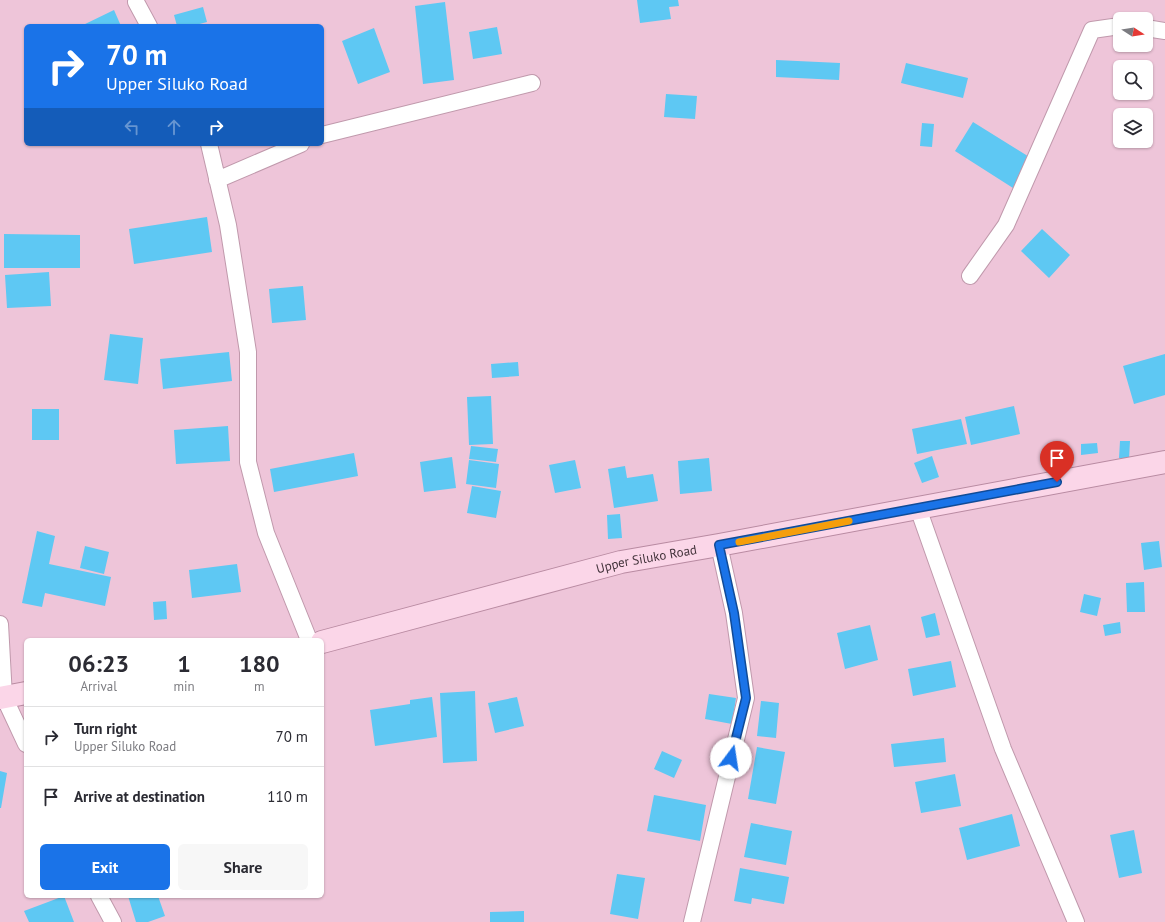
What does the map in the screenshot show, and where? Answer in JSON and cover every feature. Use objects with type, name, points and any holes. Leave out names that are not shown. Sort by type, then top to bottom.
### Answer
[{"type":"main road","name":"Upper Siluko Road","points":[[324,641],[621,562],[1165,462]]},
{"type":"main road","points":[[2,697],[24,693]]},
{"type":"street","points":[[136,2],[148,24]]},
{"type":"street","points":[[970,276],[1006,225],[1092,30],[1113,27]]},
{"type":"street","points":[[1153,29],[1165,31]]},
{"type":"street","points":[[324,136],[532,84]]},
{"type":"street","points":[[210,146],[228,225],[248,352],[248,462],[266,534],[308,638]]},
{"type":"street","points":[[218,180],[296,146]]},
{"type":"street","points":[[918,508],[1003,749],[1076,922]]},
{"type":"street","points":[[692,922],[746,698],[734,613],[719,545]]},
{"type":"street","points":[[0,624],[2,697],[24,740]]},
{"type":"street","points":[[100,898],[113,922]]},
{"type":"building","points":[[637,0],[678,0],[679,6],[669,7],[671,19],[640,23]]},
{"type":"building","points":[[445,2],[454,80],[423,84],[415,6]]},
{"type":"building","points":[[203,7],[207,22],[200,24],[176,24],[174,15]]},
{"type":"building","points":[[114,10],[120,24],[85,24]]},
{"type":"building","points":[[497,27],[502,54],[473,59],[469,32]]},
{"type":"building","points":[[374,28],[390,72],[358,84],[342,41]]},
{"type":"building","points":[[776,60],[840,63],[839,80],[776,77]]},
{"type":"building","points":[[906,63],[968,78],[963,98],[901,83]]},
{"type":"building","points":[[666,94],[697,96],[695,119],[664,117]]},
{"type":"building","points":[[973,122],[1031,158],[1013,188],[955,151]]},
{"type":"building","points":[[922,123],[934,124],[932,147],[920,146]]},
{"type":"building","points":[[207,217],[212,252],[134,264],[129,229]]},
{"type":"building","points":[[1042,229],[1070,255],[1049,278],[1021,251]]},
{"type":"building","points":[[4,234],[80,235],[80,268],[4,268]]},
{"type":"building","points":[[49,272],[51,306],[7,308],[5,275]]},
{"type":"building","points":[[303,286],[306,320],[272,323],[269,289]]},
{"type":"building","points":[[110,334],[143,338],[138,384],[104,380]]},
{"type":"building","points":[[229,352],[232,381],[163,389],[160,359]]},
{"type":"building","points":[[1165,354],[1165,395],[1134,404],[1123,366]]},
{"type":"building","points":[[518,362],[519,376],[492,378],[491,364]]},
{"type":"building","points":[[491,396],[493,444],[469,445],[467,397]]},
{"type":"building","points":[[1014,406],[1020,434],[971,445],[965,417]]},
{"type":"building","points":[[32,409],[59,409],[59,440],[32,440]]},
{"type":"building","points":[[961,419],[967,444],[917,454],[912,429]]},
{"type":"building","points":[[228,426],[230,461],[176,464],[174,430]]},
{"type":"building","points":[[1120,441],[1130,441],[1129,459],[1119,458]]},
{"type":"building","points":[[1097,443],[1098,453],[1081,455],[1081,444]]},
{"type":"building","points":[[471,446],[498,449],[496,462],[469,459]]},
{"type":"building","points":[[354,453],[358,476],[274,492],[270,469]]},
{"type":"building","points":[[932,456],[939,477],[922,483],[914,463]]},
{"type":"building","points":[[452,457],[456,488],[424,492],[420,462]]},
{"type":"building","points":[[709,458],[712,491],[680,494],[678,461]]},
{"type":"building","points":[[469,460],[499,464],[496,488],[466,484]]},
{"type":"building","points":[[575,460],[581,488],[555,493],[549,465]]},
{"type":"building","points":[[625,466],[627,478],[653,474],[658,501],[614,508],[608,469]]},
{"type":"building","points":[[472,486],[501,491],[496,518],[467,513]]},
{"type":"building","points":[[620,514],[622,538],[608,539],[607,515]]},
{"type":"building","points":[[37,531],[55,536],[49,564],[111,577],[105,606],[45,593],[42,607],[22,603]]},
{"type":"building","points":[[1159,541],[1162,567],[1144,570],[1141,543]]},
{"type":"building","points":[[85,546],[109,552],[104,574],[80,568]]},
{"type":"building","points":[[237,564],[241,592],[192,598],[189,570]]},
{"type":"building","points":[[1144,582],[1145,612],[1127,612],[1126,583]]},
{"type":"building","points":[[1084,594],[1101,598],[1097,616],[1080,612]]},
{"type":"building","points":[[166,601],[167,619],[154,620],[153,602]]},
{"type":"building","points":[[935,613],[940,635],[926,638],[921,617]]},
{"type":"building","points":[[1120,622],[1121,633],[1105,636],[1103,625]]},
{"type":"building","points":[[870,625],[878,660],[845,669],[837,633]]},
{"type":"building","points":[[951,661],[956,687],[913,696],[908,669]]},
{"type":"building","points":[[475,691],[477,761],[443,763],[440,693]]},
{"type":"building","points":[[709,694],[736,698],[732,724],[705,719]]},
{"type":"building","points":[[432,697],[437,737],[375,746],[370,710],[410,704],[410,700]]},
{"type":"building","points":[[517,697],[524,726],[495,733],[488,703]]},
{"type":"building","points":[[761,701],[779,703],[776,738],[757,736]]},
{"type":"building","points":[[944,738],[946,762],[894,767],[891,744]]},
{"type":"building","points":[[757,747],[785,752],[776,804],[748,799]]},
{"type":"building","points":[[662,751],[682,760],[674,778],[654,769]]},
{"type":"building","points":[[0,771],[7,773],[1,808],[0,808]]},
{"type":"building","points":[[955,774],[961,806],[921,813],[915,782]]},
{"type":"building","points":[[654,795],[706,805],[700,841],[647,831]]},
{"type":"building","points":[[1012,814],[1020,846],[967,860],[959,828]]},
{"type":"building","points":[[751,823],[792,831],[786,865],[744,857]]},
{"type":"building","points":[[1134,830],[1142,873],[1119,878],[1110,835]]},
{"type":"building","points":[[740,868],[789,877],[784,904],[752,898],[751,904],[734,901]]},
{"type":"building","points":[[617,874],[645,878],[638,919],[610,914]]},
{"type":"building","points":[[59,898],[65,898],[74,922],[29,922],[24,911]]},
{"type":"building","points":[[129,898],[159,898],[165,916],[148,922],[136,922]]},
{"type":"building","points":[[524,911],[524,922],[490,922],[490,912]]},
{"type":"slow traffic","points":[[739,542],[849,521]]},
{"type":"route","points":[[731,758],[746,698],[734,613],[719,545],[1057,482]]}]
